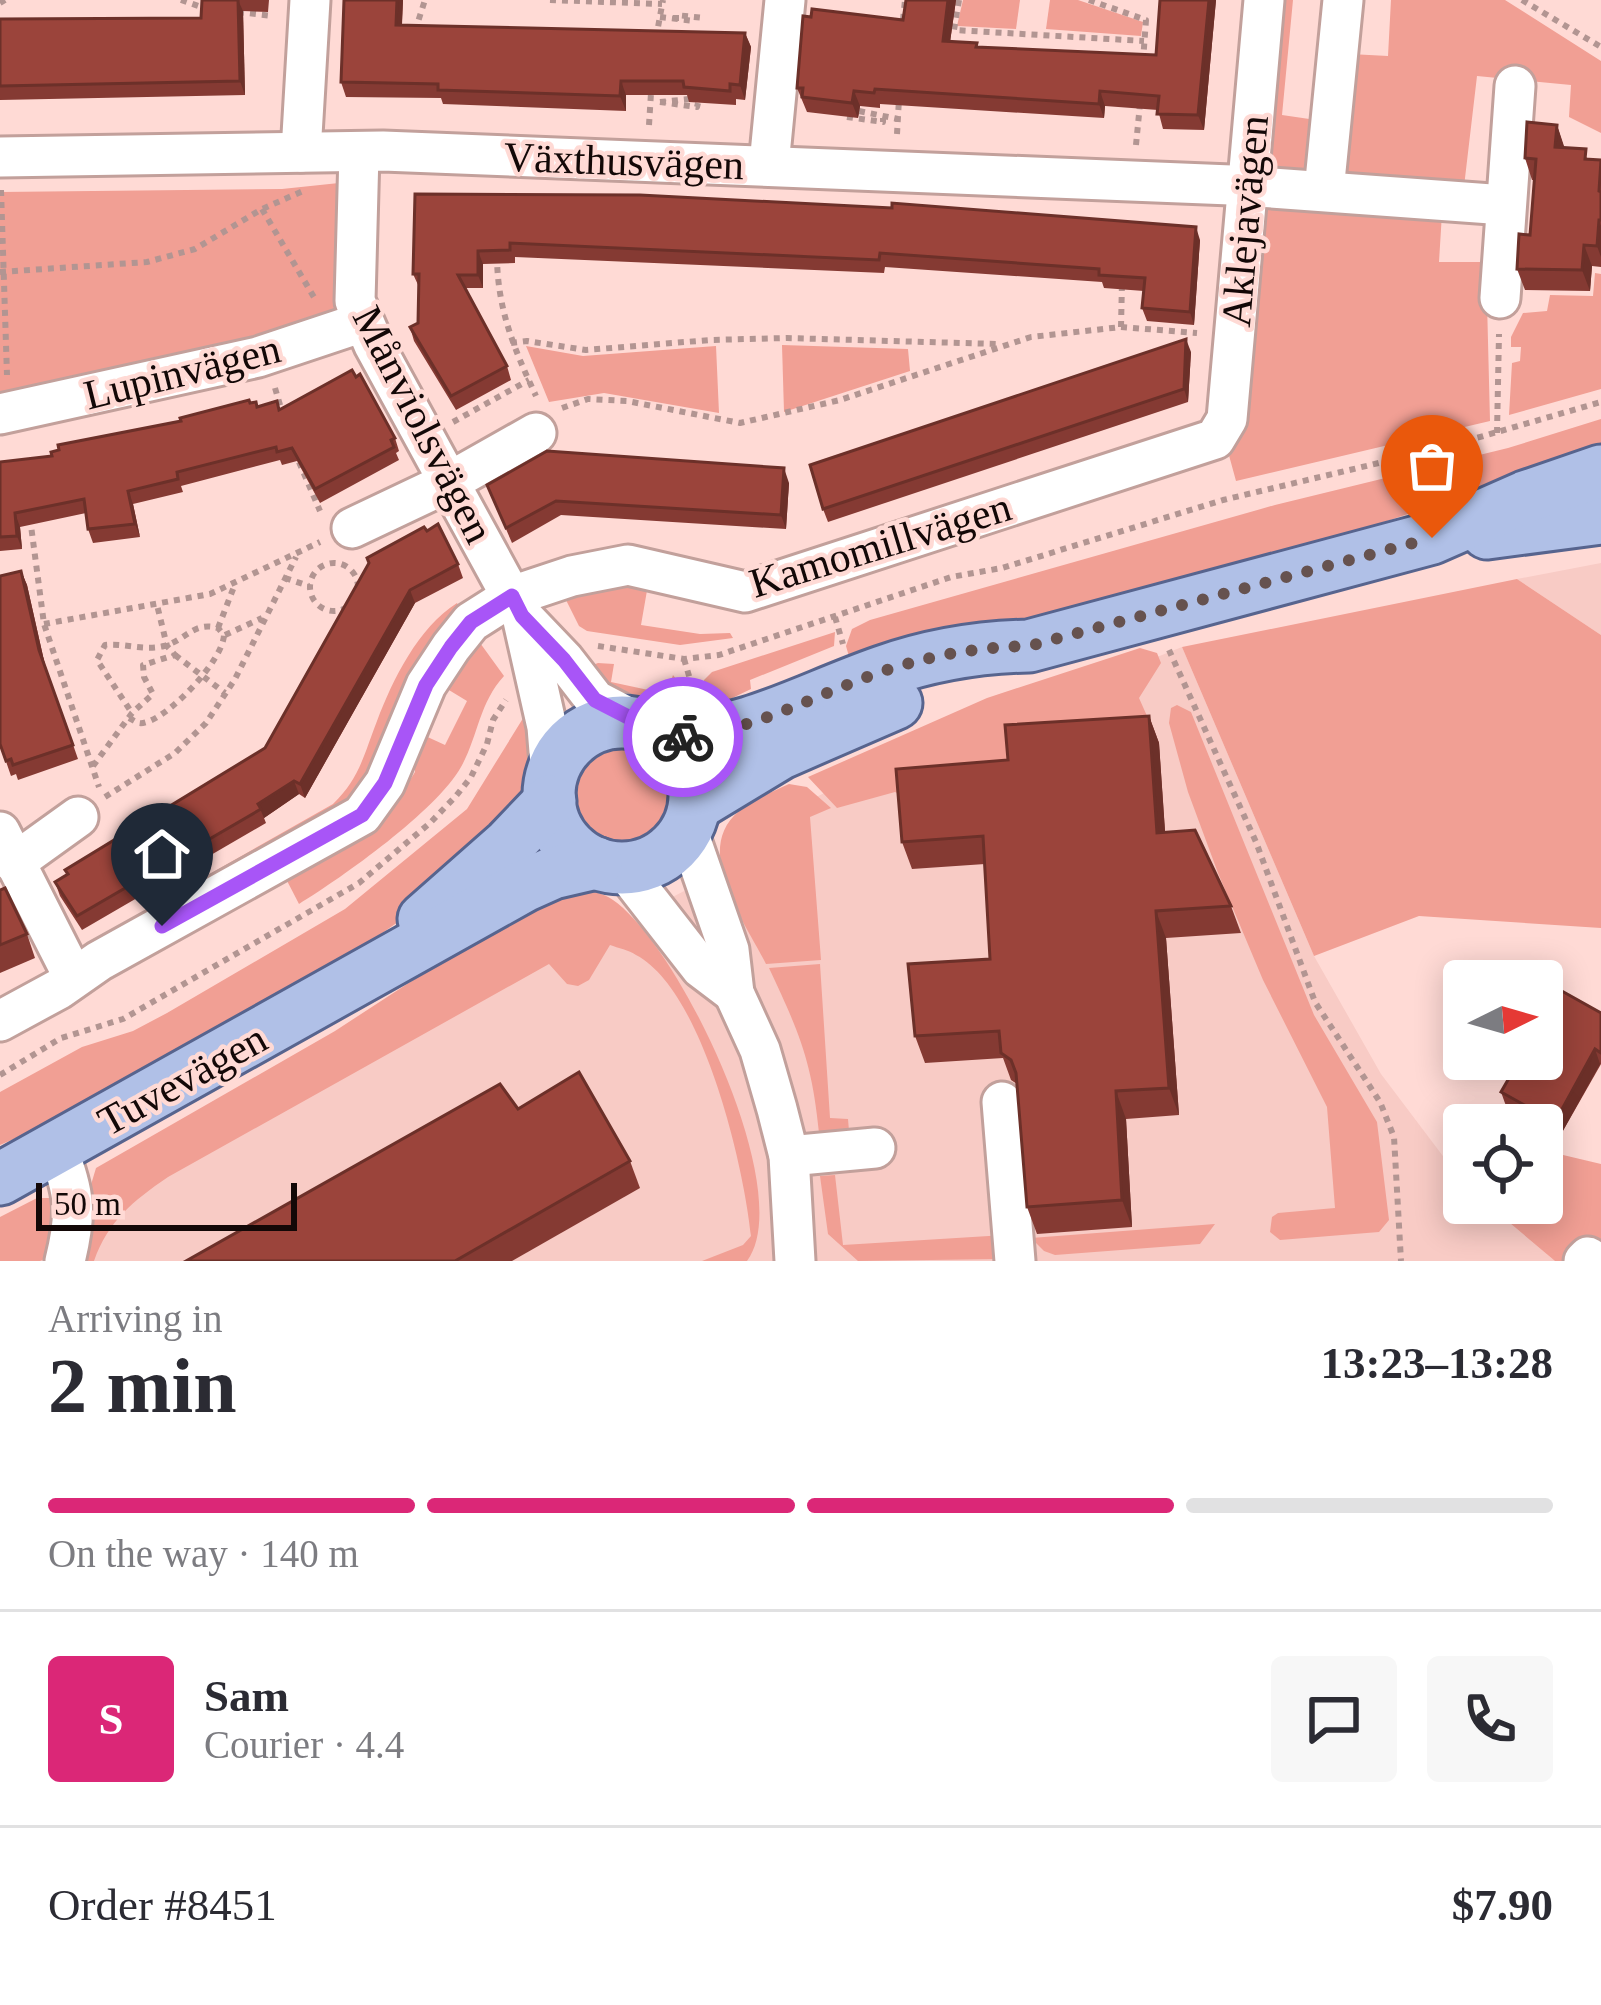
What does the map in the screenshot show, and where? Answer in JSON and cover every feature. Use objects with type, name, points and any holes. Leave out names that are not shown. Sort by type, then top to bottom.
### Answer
[{"type":"main road","name":"Tuvevägen","points":[[1432,538],[1525,497],[1601,471]]},
{"type":"main road","name":"Tuvevägen","points":[[360,975],[509,844],[550,789],[564,751],[584,732],[610,722],[654,731],[736,729],[886,670],[973,647],[1029,646],[1432,538],[1601,518]]},
{"type":"main road","name":"Tuvevägen","points":[[0,1179],[524,886],[554,872],[661,858],[691,817],[782,753],[878,709],[985,670],[1029,646]]},
{"type":"main road","points":[[654,731],[691,768],[691,817]]},
{"type":"main road","points":[[550,789],[555,824],[567,844],[609,866]]},
{"type":"street","points":[[769,165],[785,0]]},
{"type":"street","name":"Aklejavägen","points":[[1216,439],[1227,419],[1264,0]]},
{"type":"street","points":[[1324,191],[1342,0]]},
{"type":"street","points":[[296,8],[301,152]]},
{"type":"street","points":[[1500,298],[1515,86]]},
{"type":"street","name":"Växthusvägen","points":[[0,157],[301,152],[358,168],[769,165],[1247,186],[1505,205]]},
{"type":"street","name":"Månviolsvägen","points":[[358,168],[355,301],[349,327],[456,478],[517,606],[547,727],[550,789]]},
{"type":"street","name":"Lupinvägen","points":[[4,413],[258,357],[349,327]]},
{"type":"street","points":[[336,527],[456,478],[541,425]]},
{"type":"street","name":"Kamomillvägen","points":[[0,1021],[362,815],[385,783],[426,685],[471,622],[517,606],[572,576],[628,565],[745,592],[1216,439]]},
{"type":"street","name":"Månviolsvägen","points":[[517,606],[595,700],[654,731]]},
{"type":"street","points":[[73,976],[7,847],[91,807]]},
{"type":"street","points":[[691,817],[729,950],[734,993],[760,1050],[788,1156],[795,1261]]},
{"type":"street","points":[[609,866],[701,968],[734,993]]},
{"type":"street","points":[[1002,1102],[1015,1261]]},
{"type":"street","points":[[57,1148],[73,1187],[65,1261]]},
{"type":"street","points":[[788,1156],[874,1148]]},
{"type":"street","points":[[1583,1261],[1588,1257],[1594,1261]]},
{"type":"path","points":[[181,0],[195,8],[296,8]]},
{"type":"path","points":[[412,40],[425,0]]},
{"type":"path","points":[[550,0],[662,2],[653,53]]},
{"type":"path","points":[[905,0],[902,30],[920,27]]},
{"type":"path","points":[[954,30],[959,0]]},
{"type":"path","points":[[1089,0],[1146,20],[1143,63]]},
{"type":"path","points":[[1522,0],[1601,47]]},
{"type":"path","points":[[676,20],[676,15],[704,18]]},
{"type":"path","points":[[660,17],[694,21]]},
{"type":"path","points":[[937,28],[1144,41]]},
{"type":"path","points":[[1136,148],[1141,84]]},
{"type":"path","points":[[649,125],[651,86]]},
{"type":"path","points":[[897,171],[899,98]]},
{"type":"path","points":[[650,102],[693,101]]},
{"type":"path","points":[[847,117],[883,122],[884,113],[859,111]]},
{"type":"path","points":[[884,118],[898,119]]},
{"type":"path","points":[[0,157],[4,413]]},
{"type":"path","points":[[2,272],[147,262],[195,249],[262,209],[358,168]]},
{"type":"path","points":[[262,209],[349,327]]},
{"type":"path","points":[[497,250],[497,291],[541,425],[588,398],[627,401],[740,424],[839,400],[1031,337],[1121,327],[1202,334]]},
{"type":"path","points":[[1121,327],[1123,273]]},
{"type":"path","points":[[1497,433],[1500,298]]},
{"type":"path","points":[[511,343],[527,340],[586,350],[787,338],[1007,344]]},
{"type":"path","points":[[262,386],[286,378]]},
{"type":"path","points":[[456,478],[439,430],[529,380]]},
{"type":"path","points":[[273,382],[286,423]]},
{"type":"path","points":[[44,624],[210,594],[296,557],[336,527],[292,443]]},
{"type":"path","points":[[28,502],[44,624],[92,758],[91,807]]},
{"type":"path","points":[[91,807],[175,753],[206,723],[296,557]]},
{"type":"path","points":[[285,578],[310,587],[316,603],[333,611],[351,605],[358,592],[354,574],[338,564],[320,568],[310,587]]},
{"type":"path","points":[[235,584],[221,632],[215,662],[151,721],[137,722],[130,716],[97,660],[105,645],[167,646],[196,627],[221,632],[265,617]]},
{"type":"path","points":[[157,604],[167,646],[200,677],[226,693]]},
{"type":"path","points":[[1159,612],[1172,658],[1256,842],[1315,1002],[1379,1102],[1394,1137],[1401,1261]]},
{"type":"path","points":[[91,769],[130,716],[153,694],[143,664],[175,655]]},
{"type":"shaded area","points":[[963,0],[1020,0],[1016,29],[957,26]]},
{"type":"shaded area","points":[[1050,0],[1078,0],[1143,22],[1141,36],[1046,29]]},
{"type":"shaded area","points":[[1276,0],[1293,0],[1282,115],[1323,121],[1307,176],[1268,174]]},
{"type":"shaded area","points":[[1391,0],[1505,0],[1601,61],[1601,133],[1569,117],[1571,85],[1477,76],[1463,195],[1344,185],[1350,54],[1388,56]]},
{"type":"shaded area","points":[[339,183],[339,307],[321,323],[0,403],[0,192],[282,189]]},
{"type":"shaded area","points":[[1258,206],[1442,213],[1439,262],[1486,262],[1490,421],[1236,481],[1227,448]]},
{"type":"shaded area","points":[[1595,273],[1601,274],[1601,389],[1509,415],[1512,363],[1520,361],[1521,347],[1511,347],[1511,337],[1523,313],[1547,311],[1550,295],[1593,296]]},
{"type":"shaded area","points":[[782,345],[908,349],[910,371],[784,412]]},
{"type":"shaded area","points":[[526,346],[583,356],[716,346],[719,413],[604,393],[549,402]]},
{"type":"shaded area","points":[[1601,419],[1601,449],[1298,551],[1031,621],[850,660],[846,646],[852,629],[870,620]]},
{"type":"shaded area","points":[[1601,563],[1601,635],[1517,579]]},
{"type":"shaded area","points":[[649,579],[641,625],[700,634],[730,633],[733,638],[680,645],[587,631],[579,626],[564,596]]},
{"type":"shaded area","points":[[1517,579],[1601,635],[1601,928],[1419,916],[1314,956],[1182,647]]},
{"type":"shaded area","points":[[457,603],[461,610],[404,684],[363,781],[340,806],[90,948],[81,947],[333,804],[355,775],[408,656],[430,626]]},
{"type":"shaded area","points":[[835,632],[834,646],[750,680],[751,689],[724,702],[710,703],[703,697],[704,680],[712,672]]},
{"type":"shaded area","points":[[475,636],[504,676],[489,697],[461,767],[410,823],[299,904],[283,873],[300,861],[308,869],[352,844],[376,810],[390,812],[415,772],[414,743],[421,734],[445,745],[467,701],[439,684]]},
{"type":"shaded area","points":[[1182,647],[1314,956],[1381,1074],[1443,1156],[1443,1224],[1511,1224],[1555,1261],[0,1261],[0,1242],[729,868],[739,836],[850,780]]},
{"type":"shaded area","points":[[1140,648],[1157,653],[1161,663],[1139,698],[1159,743],[1018,787],[906,797],[895,792],[837,808],[808,777],[987,698]]},
{"type":"shaded area","points":[[614,664],[611,682],[667,694],[673,675],[696,718],[672,718],[625,703],[588,667]]},
{"type":"shaded area","points":[[1177,705],[1191,712],[1314,1015],[1377,1122],[1389,1220],[1379,1232],[1280,1240],[1270,1232],[1272,1217],[1278,1213],[1335,1208],[1327,1107],[1263,980],[1218,873],[1169,723],[1171,708]]},
{"type":"shaded area","points":[[530,707],[540,749],[526,796],[435,896],[341,962],[48,1124],[0,1145],[0,1092],[82,1047],[133,1031],[167,1013],[345,909],[467,809]]},
{"type":"shaded area","points":[[621,747],[654,761],[668,794],[654,827],[621,841],[588,827],[574,794],[588,761]]},
{"type":"shaded area","points":[[789,784],[807,787],[831,808],[810,817],[821,960],[766,964],[727,887],[720,846],[726,827],[739,811]]},
{"type":"shaded area","points":[[579,888],[609,898],[640,926],[669,966],[724,1072],[745,1129],[757,1182],[759,1228],[747,1261],[702,1261],[743,1245],[751,1236],[740,1167],[700,1041],[660,974],[633,953],[610,945],[589,980],[578,986],[567,984],[549,964],[168,1177],[123,1213],[94,1261],[83,1261],[84,1208],[96,1168],[335,1031],[516,913]]},
{"type":"shaded area","points":[[820,964],[830,1118],[848,1119],[849,1131],[819,1133],[803,1048],[769,968]]},
{"type":"shaded area","points":[[1563,1155],[1601,1164],[1601,1261],[1555,1261],[1511,1224],[1563,1224]]},
{"type":"shaded area","points":[[835,1175],[843,1245],[1005,1235],[1001,1259],[858,1261],[828,1234],[820,1176]]},
{"type":"shaded area","points":[[37,1198],[52,1198],[55,1223],[50,1251],[40,1261],[0,1261],[0,1217]]},
{"type":"shaded area","points":[[1215,1224],[1200,1244],[1055,1255],[1031,1238]]},
{"type":"building","points":[[202,0],[238,0],[240,81],[0,86],[0,19],[201,18]]},
{"type":"building","points":[[344,0],[397,0],[396,25],[745,33],[740,85],[730,84],[730,91],[684,87],[683,81],[621,81],[620,96],[341,82]]},
{"type":"building","points":[[906,0],[948,0],[943,41],[977,43],[976,47],[1156,55],[1160,0],[1209,0],[1198,115],[1157,114],[1159,96],[1100,91],[1099,104],[875,89],[874,93],[854,91],[852,103],[802,97],[803,88],[797,88],[803,16],[811,17],[812,9],[903,20]]},
{"type":"building","points":[[1527,122],[1557,125],[1555,147],[1586,149],[1585,159],[1601,160],[1597,246],[1584,245],[1582,270],[1517,269],[1519,234],[1530,235],[1536,159],[1525,158]]},
{"type":"building","points":[[415,194],[640,195],[892,208],[892,203],[1196,227],[1190,312],[1142,308],[1145,278],[1099,275],[1099,269],[880,253],[879,260],[510,243],[510,250],[478,251],[478,275],[458,275],[507,366],[451,396],[410,327],[418,323],[419,274],[413,274]]},
{"type":"building","points":[[1186,339],[1184,389],[823,509],[810,465]]},
{"type":"building","points":[[352,370],[356,377],[360,374],[395,438],[391,440],[394,447],[315,489],[292,448],[277,452],[276,447],[177,472],[178,479],[128,491],[135,524],[88,529],[84,499],[15,513],[17,536],[0,537],[0,462],[52,456],[58,445],[181,421],[249,400],[257,407],[277,401],[279,410]]},
{"type":"building","points":[[547,451],[784,468],[781,515],[556,501],[506,528],[487,485]]},
{"type":"building","points":[[438,524],[458,564],[410,590],[300,784],[294,781],[258,804],[261,809],[77,916],[55,882],[68,874],[65,870],[265,748],[369,563],[367,558]]},
{"type":"building","points":[[21,571],[39,650],[73,745],[13,765],[11,759],[6,761],[0,744],[0,576]]},
{"type":"building","points":[[1149,716],[1157,833],[1195,830],[1231,906],[1156,911],[1169,1088],[1116,1091],[1122,1200],[1027,1207],[1016,1073],[1011,1060],[1001,1053],[999,1031],[915,1036],[908,964],[990,959],[983,836],[902,842],[896,769],[1008,760],[1005,725]]},
{"type":"building","points":[[5,888],[27,934],[0,945],[0,890]]},
{"type":"building","points":[[1563,992],[1601,1013],[1601,1053],[1595,1049],[1563,1107],[1523,1104],[1501,1092],[1508,1080],[1563,1080]]},
{"type":"building","points":[[579,1072],[630,1161],[455,1261],[186,1261],[500,1084],[518,1109]]},
{"type":"way so far","points":[[683,737],[736,729],[886,670],[973,647],[1029,646],[1432,538]]},
{"type":"route","points":[[162,926],[362,815],[385,783],[426,685],[451,647],[471,622],[512,596],[522,616],[595,700],[669,738],[683,737]]}]
